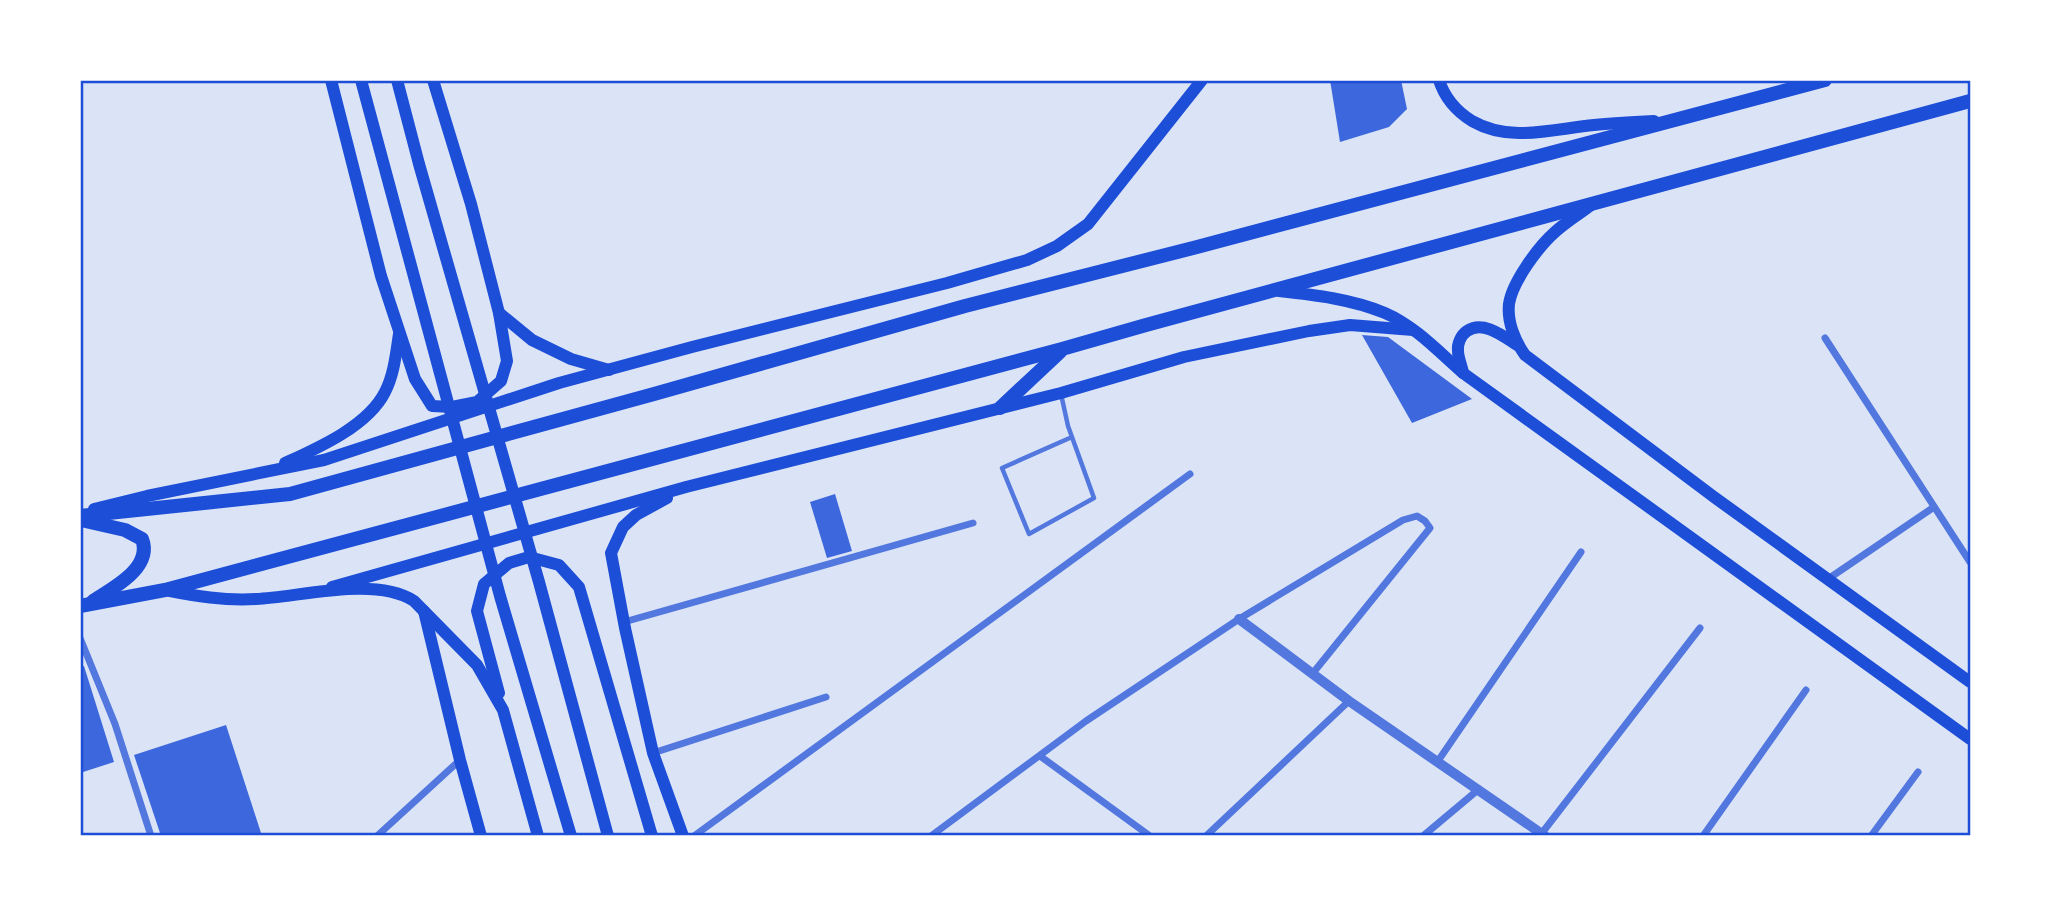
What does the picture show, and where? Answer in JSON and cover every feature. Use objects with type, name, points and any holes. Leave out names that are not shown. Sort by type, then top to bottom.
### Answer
[{"type":"highway","points":[[80,516],[290,494],[965,306],[1825,80]]},
{"type":"highway","points":[[85,605],[165,590],[1970,101]]},
{"type":"highway","points":[[1000,408],[1062,349]]},
{"type":"highway","points":[[80,516],[125,530],[142,539],[145,546],[142,560],[131,574],[85,605]]},
{"type":"main road","points":[[331,80],[382,276],[415,379],[432,405],[452,408],[477,402],[502,381],[507,361],[499,313],[471,204],[433,80]]},
{"type":"main road","points":[[361,80],[500,596],[570,835]]},
{"type":"main road","points":[[397,80],[608,835]]},
{"type":"main road","points":[[80,516],[147,496],[324,460],[559,383],[1027,260],[1057,246],[1088,224],[1202,80]]},
{"type":"main road","points":[[1439,80],[1443,93],[1458,113],[1482,127],[1504,133],[1530,134],[1594,125],[1675,120]]},
{"type":"main road","points":[[1517,345],[1510,320],[1509,302],[1520,278],[1536,252],[1555,232],[1594,203]]},
{"type":"main road","points":[[1275,290],[1350,302],[1387,314],[1413,330],[1463,373],[1970,739]]},
{"type":"main road","points":[[499,313],[532,340],[571,359],[610,370]]},
{"type":"main road","points":[[318,591],[686,487],[1061,393],[1184,357],[1350,325],[1413,330]]},
{"type":"main road","points":[[1463,373],[1458,351],[1463,333],[1469,329],[1480,327],[1492,330],[1517,345],[1547,372],[1714,497],[1970,682]]},
{"type":"main road","points":[[267,472],[323,445],[363,419],[385,393],[394,365],[399,330]]},
{"type":"main road","points":[[683,835],[653,753],[611,554],[623,527],[636,515],[686,487]]},
{"type":"main road","points":[[538,835],[477,611],[484,584],[509,563],[529,557],[559,565],[579,587],[652,835]]},
{"type":"main road","points":[[165,590],[205,598],[256,599],[318,591],[375,590],[402,594],[414,601],[477,666],[503,710]]},
{"type":"main road","points":[[424,611],[481,835]]},
{"type":"street","points":[[1825,338],[1970,562]]},
{"type":"street","points":[[694,835],[1190,474]]},
{"type":"street","points":[[1828,579],[1934,506]]},
{"type":"street","points":[[931,835],[1086,721],[1239,619],[1403,520],[1417,516],[1425,521],[1430,528],[1313,673]]},
{"type":"street","points":[[624,622],[973,523]]},
{"type":"street","points":[[1438,761],[1580,552]]},
{"type":"street","points":[[1239,619],[1349,701],[1544,834],[1700,628]]},
{"type":"street","points":[[80,638],[115,724],[151,835]]},
{"type":"street","points":[[1703,835],[1806,690]]},
{"type":"street","points":[[653,753],[826,697]]},
{"type":"street","points":[[1206,835],[1349,701]]},
{"type":"street","points":[[1040,755],[1150,835]]},
{"type":"street","points":[[377,835],[460,760]]},
{"type":"street","points":[[1871,835],[1919,772]]},
{"type":"street","points":[[1423,835],[1479,789]]},
{"type":"lane","points":[[1061,393],[1072,437],[1094,498],[1029,534],[1002,468],[1072,437]]},
{"type":"shaded area","points":[[80,81],[1970,81],[1970,835],[81,835]]},
{"type":"building","points":[[1330,80],[1401,80],[1407,109],[1389,127],[1340,142]]},
{"type":"building","points":[[1362,335],[1388,337],[1472,399],[1412,423]]},
{"type":"building","points":[[835,494],[852,551],[827,558],[810,502]]},
{"type":"building","points":[[80,666],[84,666],[114,762],[80,773]]},
{"type":"building","points":[[226,725],[262,836],[161,836],[134,755]]}]
